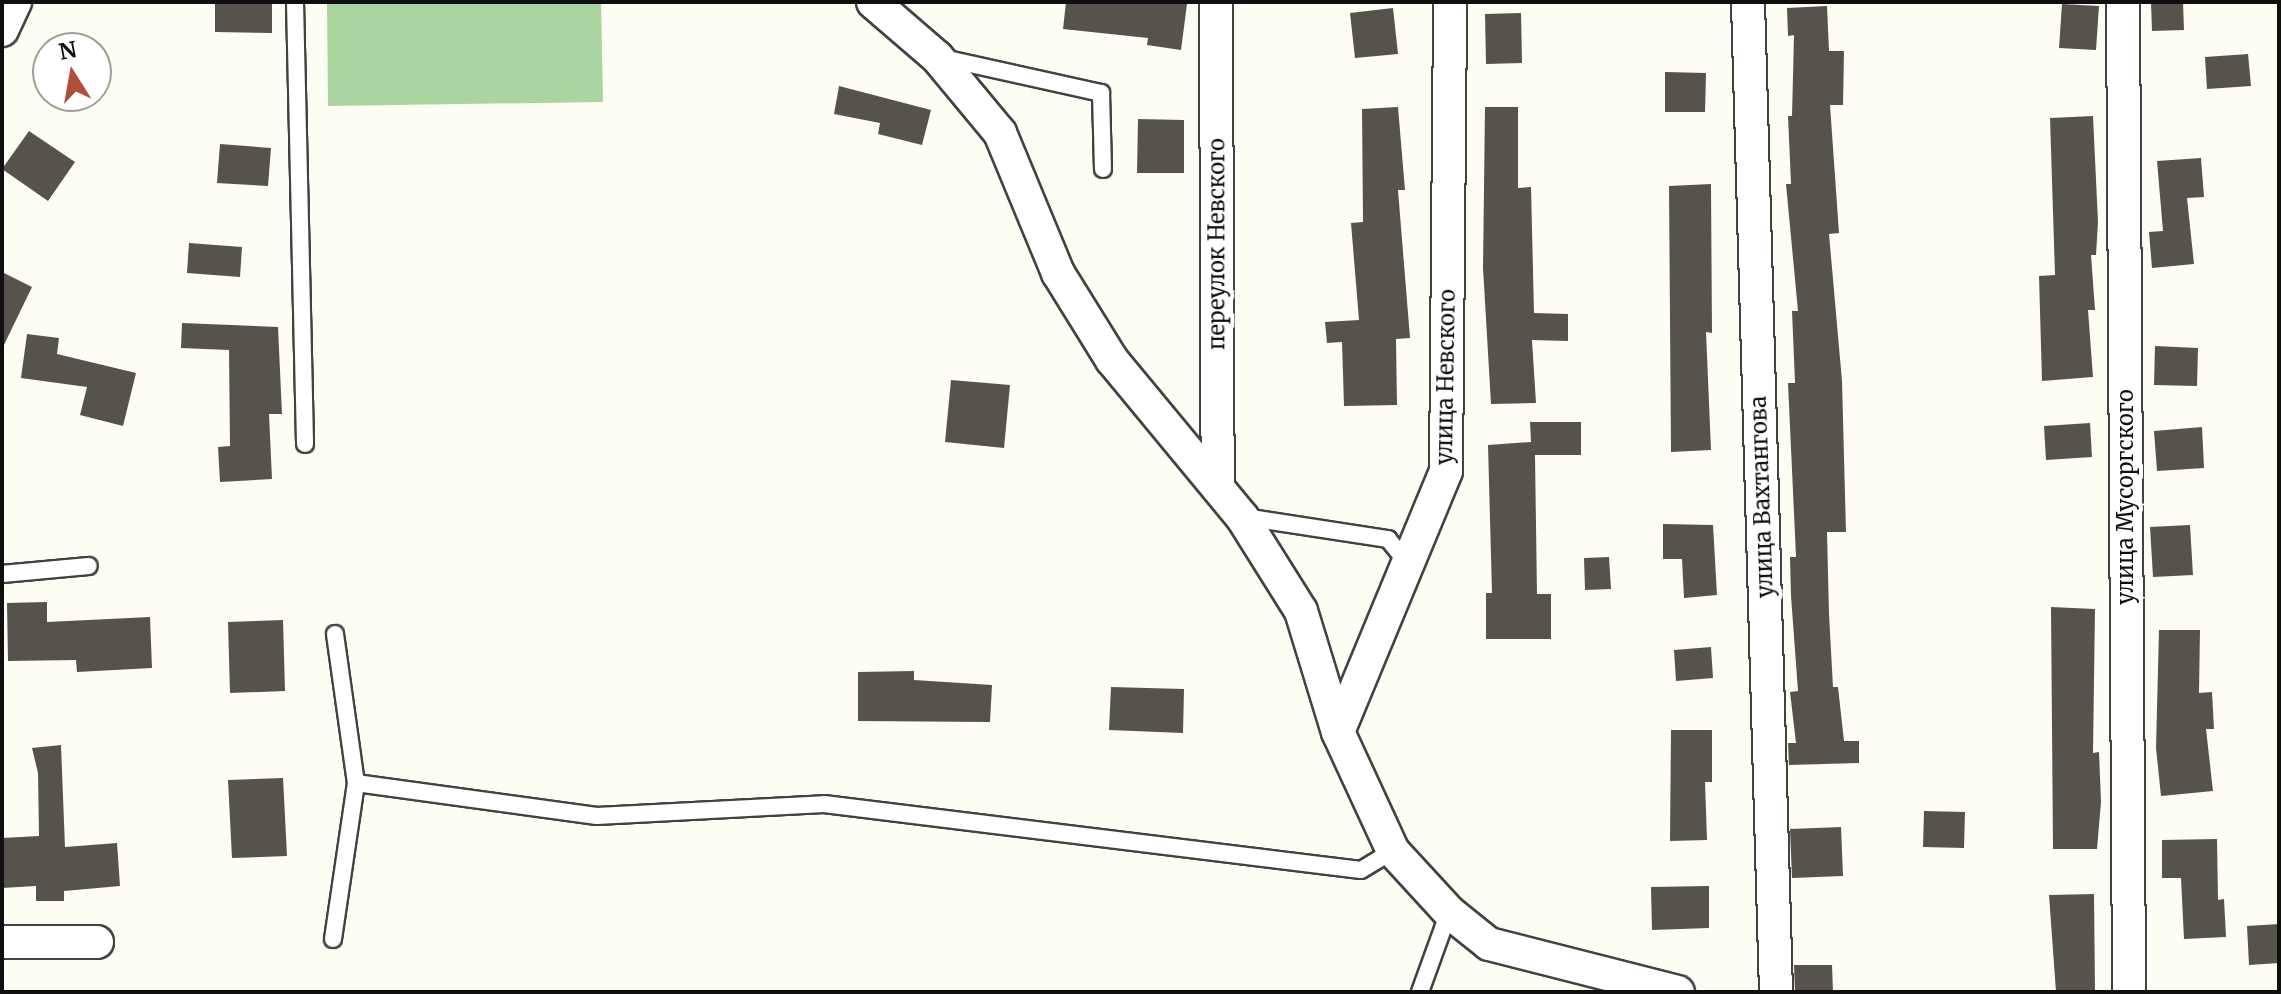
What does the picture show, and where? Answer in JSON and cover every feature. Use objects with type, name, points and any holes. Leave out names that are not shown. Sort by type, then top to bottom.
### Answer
[{"type":"street","points":[[2,30],[15,2]]},
{"type":"street","points":[[873,2],[937,57],[1000,133],[1058,273],[1112,360],[1218,485],[1242,517],[1301,611],[1338,732],[1393,851],[1449,912],[1489,944],[1678,992]]},
{"type":"street","name":"переулок Невского","points":[[1216,2],[1218,485]]},
{"type":"street","name":"улица Невского","points":[[1338,732],[1446,471],[1450,2]]},
{"type":"street","name":"улица Вахтангова","points":[[1748,2],[1776,992]]},
{"type":"street","name":"улица Мусоргского","points":[[2123,2],[2129,992]]},
{"type":"street","points":[[2,942],[97,942]]},
{"type":"lane","points":[[295,2],[305,444]]},
{"type":"lane","points":[[937,57],[1101,93],[1103,169]]},
{"type":"lane","points":[[1242,517],[1388,539],[1408,564]]},
{"type":"lane","points":[[2,574],[89,566]]},
{"type":"lane","points":[[333,939],[356,783],[335,634]]},
{"type":"lane","points":[[356,783],[597,816],[824,804],[1361,870],[1393,851]]},
{"type":"lane","points":[[1420,992],[1449,912]]},
{"type":"green space","points":[[327,2],[601,2],[603,102],[328,106]]},
{"type":"building","points":[[215,2],[272,2],[272,33],[215,32]]},
{"type":"building","points":[[1066,2],[1187,4],[1181,50],[1147,45],[1148,38],[1063,29]]},
{"type":"building","points":[[2151,2],[2183,2],[2184,30],[2152,31]]},
{"type":"building","points":[[2062,4],[2099,6],[2096,50],[2059,48]]},
{"type":"building","points":[[1827,6],[1829,51],[1844,51],[1843,105],[1830,105],[1839,233],[1829,234],[1842,381],[1846,532],[1827,532],[1829,614],[1833,687],[1838,687],[1844,741],[1859,741],[1859,763],[1789,765],[1788,743],[1796,743],[1790,692],[1798,691],[1791,596],[1790,557],[1796,557],[1788,383],[1795,383],[1792,311],[1798,311],[1786,184],[1791,184],[1788,116],[1792,116],[1794,35],[1788,36],[1787,8]]},
{"type":"building","points":[[1393,8],[1398,54],[1355,58],[1350,13]]},
{"type":"building","points":[[1521,13],[1522,63],[1486,64],[1485,14]]},
{"type":"building","points":[[2248,54],[2251,86],[2207,89],[2205,57]]},
{"type":"building","points":[[1665,72],[1706,73],[1705,112],[1665,112]]},
{"type":"building","points":[[839,86],[931,110],[922,145],[878,134],[880,123],[834,114]]},
{"type":"building","points":[[1398,107],[1405,190],[1398,190],[1410,338],[1396,339],[1397,405],[1344,406],[1342,342],[1327,343],[1325,322],[1359,320],[1351,223],[1363,222],[1362,109]]},
{"type":"building","points":[[1485,107],[1518,107],[1518,188],[1531,187],[1534,313],[1568,314],[1568,341],[1532,340],[1536,403],[1491,404],[1483,268]]},
{"type":"building","points":[[2093,116],[2098,222],[2096,255],[2091,255],[2095,310],[2088,310],[2093,377],[2042,381],[2039,276],[2055,275],[2050,118]]},
{"type":"building","points":[[1138,119],[1184,120],[1184,173],[1137,173]]},
{"type":"building","points":[[29,131],[75,162],[48,201],[2,169]]},
{"type":"building","points":[[220,144],[271,148],[268,186],[217,183]]},
{"type":"building","points":[[2201,158],[2204,197],[2187,198],[2194,264],[2152,268],[2149,232],[2163,231],[2157,161]]},
{"type":"building","points":[[1711,184],[1712,333],[1706,332],[1711,450],[1671,452],[1669,186]]},
{"type":"building","points":[[189,243],[242,247],[240,277],[187,273]]},
{"type":"building","points":[[2,272],[32,287],[2,349]]},
{"type":"building","points":[[182,323],[278,327],[282,414],[269,414],[272,479],[220,482],[218,447],[230,446],[229,350],[181,348]]},
{"type":"building","points":[[27,334],[59,338],[57,354],[136,373],[123,426],[80,415],[87,387],[21,378]]},
{"type":"building","points":[[2155,346],[2198,348],[2197,386],[2154,385]]},
{"type":"building","points":[[951,380],[1010,385],[1004,448],[945,442]]},
{"type":"building","points":[[1530,422],[1581,422],[1581,455],[1535,455],[1537,594],[1551,594],[1551,639],[1486,639],[1486,593],[1492,593],[1488,445],[1531,442]]},
{"type":"building","points":[[2090,423],[2092,457],[2046,460],[2044,426]]},
{"type":"building","points":[[2202,427],[2204,468],[2157,471],[2154,431]]},
{"type":"building","points":[[1663,524],[1713,525],[1717,595],[1684,598],[1682,559],[1663,559]]},
{"type":"building","points":[[2190,525],[2193,575],[2153,577],[2150,527]]},
{"type":"building","points":[[1609,557],[1611,589],[1585,590],[1584,558]]},
{"type":"building","points":[[47,602],[47,622],[150,617],[152,668],[77,672],[76,660],[8,661],[7,603]]},
{"type":"building","points":[[2051,607],[2095,609],[2093,753],[2099,752],[2101,802],[2097,849],[2053,849]]},
{"type":"building","points":[[283,620],[285,691],[230,693],[228,622]]},
{"type":"building","points":[[2159,630],[2200,630],[2199,693],[2212,692],[2214,729],[2206,729],[2213,791],[2161,796],[2156,748]]},
{"type":"building","points":[[1711,647],[1713,678],[1676,681],[1674,650]]},
{"type":"building","points":[[914,671],[914,680],[992,685],[990,722],[858,721],[858,672]]},
{"type":"building","points":[[1111,687],[1184,689],[1183,733],[1109,730]]},
{"type":"building","points":[[1671,730],[1712,730],[1712,782],[1705,782],[1707,840],[1670,841]]},
{"type":"building","points":[[61,745],[65,847],[117,843],[120,886],[64,891],[64,901],[36,901],[36,886],[2,888],[2,838],[39,836],[38,773],[32,748]]},
{"type":"building","points":[[283,778],[287,856],[232,858],[228,780]]},
{"type":"building","points":[[1924,811],[1965,812],[1964,848],[1923,847]]},
{"type":"building","points":[[1841,827],[1843,876],[1792,878],[1790,829]]},
{"type":"building","points":[[2217,839],[2218,900],[2224,899],[2226,937],[2184,939],[2181,878],[2162,878],[2162,840]]},
{"type":"building","points":[[1709,886],[1709,928],[1652,930],[1651,887]]},
{"type":"building","points":[[2094,894],[2095,992],[2056,992],[2049,895]]},
{"type":"building","points":[[2279,924],[2279,963],[2249,965],[2247,926]]},
{"type":"building","points":[[1794,965],[1832,965],[1833,992],[1795,992]]}]
